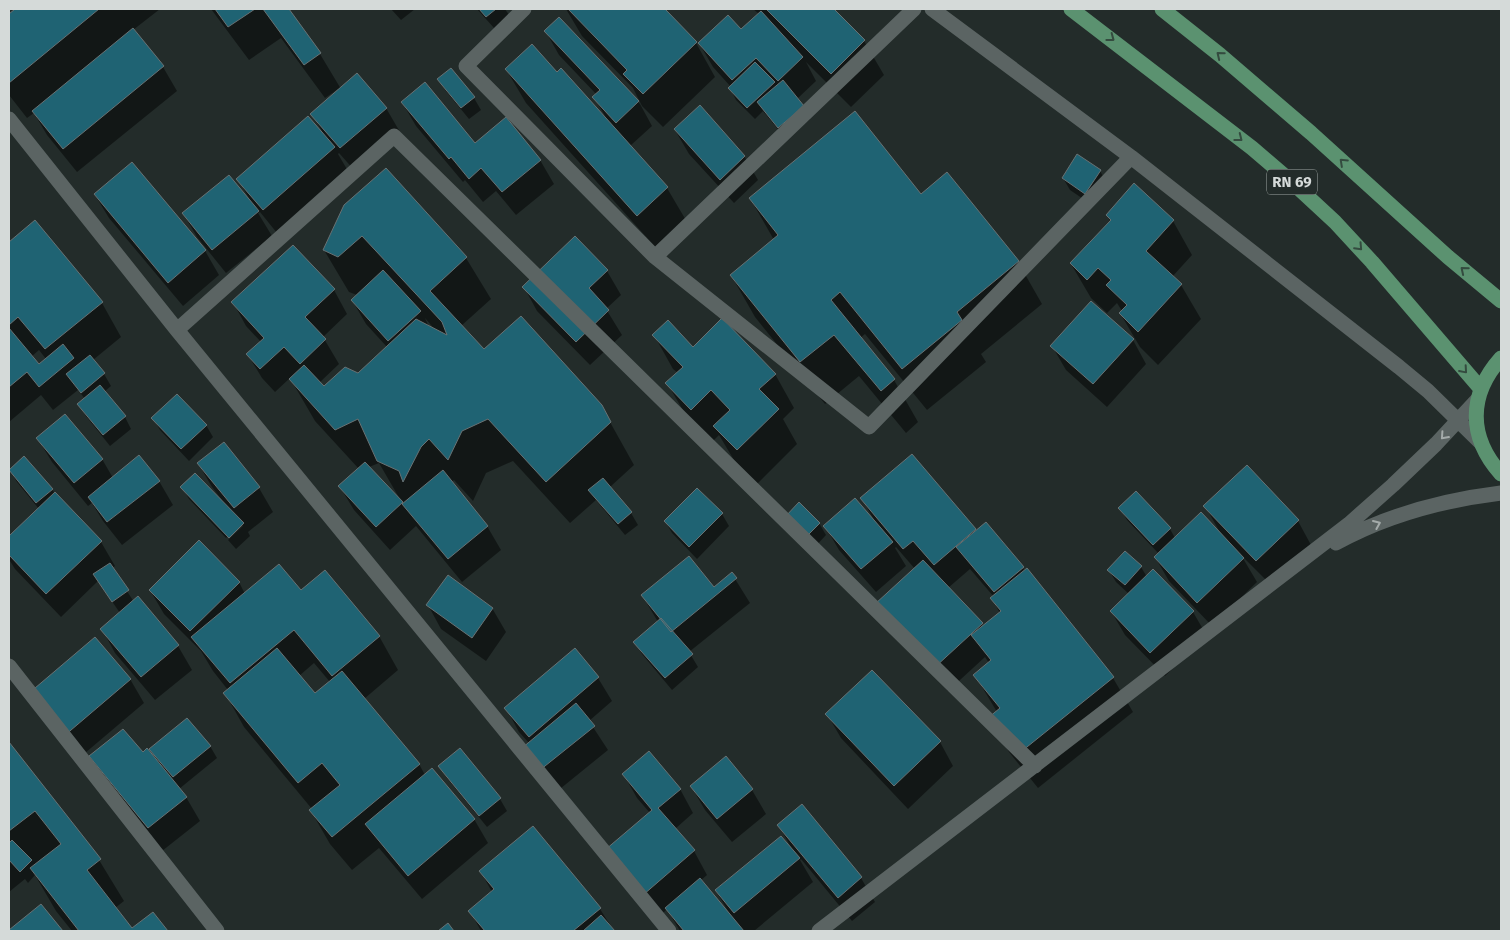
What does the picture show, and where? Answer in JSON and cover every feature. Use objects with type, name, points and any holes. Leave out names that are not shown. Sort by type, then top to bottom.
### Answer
[{"type":"main road","name":"RN 69","points":[[1072,9],[1252,148],[1335,222],[1372,262],[1479,395]]},
{"type":"main road","points":[[1162,9],[1220,55],[1311,133],[1448,257],[1501,301]]},
{"type":"main road","points":[[1501,358],[1489,373],[1479,395],[1477,422],[1481,443],[1491,462],[1501,474]]},
{"type":"street","points":[[522,9],[466,66],[655,257],[869,427],[1132,157]]},
{"type":"street","points":[[655,257],[914,9]]},
{"type":"street","points":[[932,9],[1132,157],[1399,367],[1428,391],[1481,443]]},
{"type":"street","points":[[9,119],[177,330],[669,931]]},
{"type":"street","points":[[177,330],[394,136],[1035,766]]},
{"type":"street","points":[[819,931],[1349,524],[1436,444],[1479,395]]},
{"type":"street","points":[[1302,561],[1341,540],[1381,522],[1423,507],[1473,496],[1501,493]]},
{"type":"street","points":[[9,666],[217,931]]},
{"type":"building","points":[[15,9],[99,9],[9,83],[9,14]]},
{"type":"building","points":[[215,9],[255,9],[228,27]]},
{"type":"building","points":[[263,9],[289,9],[321,53],[304,65]]},
{"type":"building","points":[[479,9],[496,9],[486,17]]},
{"type":"building","points":[[568,9],[665,9],[697,42],[643,94],[623,74],[627,70]]},
{"type":"building","points":[[766,9],[834,9],[865,40],[831,74]]},
{"type":"building","points":[[761,11],[803,57],[778,81],[756,58],[732,80],[698,43],[728,15],[741,29]]},
{"type":"building","points":[[559,17],[639,101],[616,123],[592,97],[600,90],[544,31]]},
{"type":"building","points":[[133,28],[164,66],[63,149],[32,111]]},
{"type":"building","points":[[532,44],[557,72],[561,68],[668,187],[637,216],[505,69]]},
{"type":"building","points":[[755,62],[775,82],[747,108],[728,88]]},
{"type":"building","points":[[451,68],[475,97],[461,108],[437,79]]},
{"type":"building","points":[[357,73],[387,108],[340,148],[310,114]]},
{"type":"building","points":[[783,80],[804,106],[778,128],[757,102]]},
{"type":"building","points":[[425,82],[475,143],[506,117],[541,160],[502,192],[481,168],[469,179],[451,157],[449,159],[401,102]]},
{"type":"building","points":[[700,105],[745,156],[720,180],[674,129]]},
{"type":"building","points":[[855,111],[921,194],[947,172],[1019,261],[957,312],[962,320],[902,369],[840,292],[831,300],[895,379],[881,391],[834,335],[800,362],[730,275],[778,235],[749,198]]},
{"type":"building","points":[[308,116],[335,147],[263,210],[236,179]]},
{"type":"building","points":[[1077,154],[1101,170],[1085,194],[1062,178]]},
{"type":"building","points":[[132,162],[206,250],[168,283],[94,194]]},
{"type":"building","points":[[386,168],[467,257],[430,291],[484,349],[521,316],[602,405],[611,422],[546,482],[488,419],[462,431],[448,460],[429,439],[421,447],[403,482],[399,471],[377,461],[358,419],[335,430],[289,379],[304,365],[324,386],[345,367],[358,373],[416,319],[447,335],[442,322],[362,236],[338,257],[323,250],[344,205]]},
{"type":"building","points":[[229,175],[259,211],[212,250],[182,213]]},
{"type":"building","points":[[1134,183],[1174,220],[1146,251],[1182,284],[1138,332],[1119,313],[1127,305],[1106,285],[1111,280],[1098,268],[1087,280],[1070,263],[1111,220],[1106,215]]},
{"type":"building","points":[[35,220],[103,302],[45,349],[18,317],[9,325],[9,242]]},
{"type":"building","points":[[575,236],[608,270],[589,288],[609,310],[576,342],[522,287]]},
{"type":"building","points":[[293,245],[335,289],[305,317],[326,339],[300,364],[284,347],[260,369],[246,354],[264,338],[231,302]]},
{"type":"building","points":[[383,270],[421,311],[388,341],[351,300]]},
{"type":"building","points":[[1091,301],[1134,339],[1093,384],[1050,346]]},
{"type":"building","points":[[722,318],[776,374],[759,389],[779,409],[737,450],[713,426],[730,410],[711,390],[691,410],[665,383],[683,367],[652,335],[668,320],[693,347]]},
{"type":"building","points":[[9,328],[39,364],[63,344],[74,358],[39,387],[27,372],[9,387]]},
{"type":"building","points":[[90,355],[105,373],[81,393],[66,374]]},
{"type":"building","points":[[100,385],[126,416],[103,435],[77,404]]},
{"type":"building","points":[[177,394],[207,425],[181,449],[151,418]]},
{"type":"building","points":[[65,414],[103,459],[74,483],[36,438]]},
{"type":"building","points":[[224,442],[260,487],[234,508],[197,463]]},
{"type":"building","points":[[912,454],[976,529],[934,565],[913,541],[903,549],[860,498]]},
{"type":"building","points":[[139,455],[160,481],[107,522],[88,497]]},
{"type":"building","points":[[24,456],[53,489],[36,503],[9,470]]},
{"type":"building","points":[[365,462],[403,502],[376,527],[338,486]]},
{"type":"building","points":[[1247,465],[1299,520],[1256,561],[1203,506]]},
{"type":"building","points":[[443,470],[488,526],[448,559],[402,504]]},
{"type":"building","points":[[195,473],[244,523],[229,538],[180,487]]},
{"type":"building","points":[[603,478],[632,512],[618,524],[588,490]]},
{"type":"building","points":[[697,488],[723,513],[689,547],[664,521]]},
{"type":"building","points":[[1136,491],[1171,528],[1153,545],[1118,508]]},
{"type":"building","points":[[55,492],[102,541],[46,594],[9,555],[9,536]]},
{"type":"building","points":[[855,498],[893,542],[861,569],[823,526]]},
{"type":"building","points":[[799,502],[820,523],[806,537],[785,517]]},
{"type":"building","points":[[1201,512],[1244,558],[1197,603],[1154,557]]},
{"type":"building","points":[[986,522],[1024,567],[994,592],[956,547]]},
{"type":"building","points":[[199,540],[240,582],[190,631],[149,590]]},
{"type":"building","points":[[1125,551],[1142,566],[1125,585],[1107,570]]},
{"type":"building","points":[[689,556],[714,587],[732,572],[737,578],[671,632],[641,595]]},
{"type":"building","points":[[923,560],[983,623],[934,668],[875,604]]},
{"type":"building","points":[[110,563],[129,590],[112,602],[93,574]]},
{"type":"building","points":[[279,564],[301,590],[325,570],[380,636],[332,676],[294,630],[230,683],[191,637]]},
{"type":"building","points":[[1027,568],[1114,677],[1017,755],[988,718],[1000,708],[973,675],[991,660],[971,635],[1001,611],[990,598]]},
{"type":"building","points":[[1153,569],[1194,611],[1150,653],[1110,611]]},
{"type":"building","points":[[448,575],[493,608],[472,638],[426,605]]},
{"type":"building","points":[[138,596],[179,645],[141,677],[100,629]]},
{"type":"building","points":[[661,618],[693,654],[665,678],[633,642]]},
{"type":"building","points":[[95,637],[131,679],[64,736],[28,694]]},
{"type":"building","points":[[277,648],[315,693],[342,671],[420,764],[332,837],[309,810],[340,785],[322,763],[298,783],[223,693]]},
{"type":"building","points":[[575,648],[599,677],[529,737],[504,708]]},
{"type":"building","points":[[872,670],[941,741],[894,786],[825,714]]},
{"type":"building","points":[[576,703],[595,726],[540,770],[522,748]]},
{"type":"building","points":[[187,718],[211,746],[173,777],[149,749]]},
{"type":"building","points":[[123,729],[143,752],[147,748],[187,797],[148,828],[89,756]]},
{"type":"building","points":[[9,742],[101,859],[87,870],[132,928],[153,912],[168,931],[79,931],[30,868],[61,844],[35,811],[9,831]]},
{"type":"building","points":[[460,748],[501,798],[479,816],[438,766]]},
{"type":"building","points":[[649,751],[681,789],[658,808],[695,850],[643,895],[605,850],[652,810],[622,774]]},
{"type":"building","points":[[726,756],[753,789],[717,819],[690,786]]},
{"type":"building","points":[[432,768],[475,819],[408,876],[365,824]]},
{"type":"building","points":[[802,804],[862,877],[838,898],[777,825]]},
{"type":"building","points":[[533,826],[601,908],[573,931],[485,931],[468,911],[494,889],[479,871]]},
{"type":"building","points":[[781,836],[800,858],[734,913],[715,890]]},
{"type":"building","points":[[12,840],[32,860],[20,872],[9,860],[9,843]]},
{"type":"building","points":[[700,878],[744,931],[684,931],[665,908]]},
{"type":"building","points":[[41,904],[63,931],[9,931],[9,930]]},
{"type":"building","points":[[601,915],[615,931],[583,931]]},
{"type":"building","points":[[448,923],[454,931],[438,931]]}]
